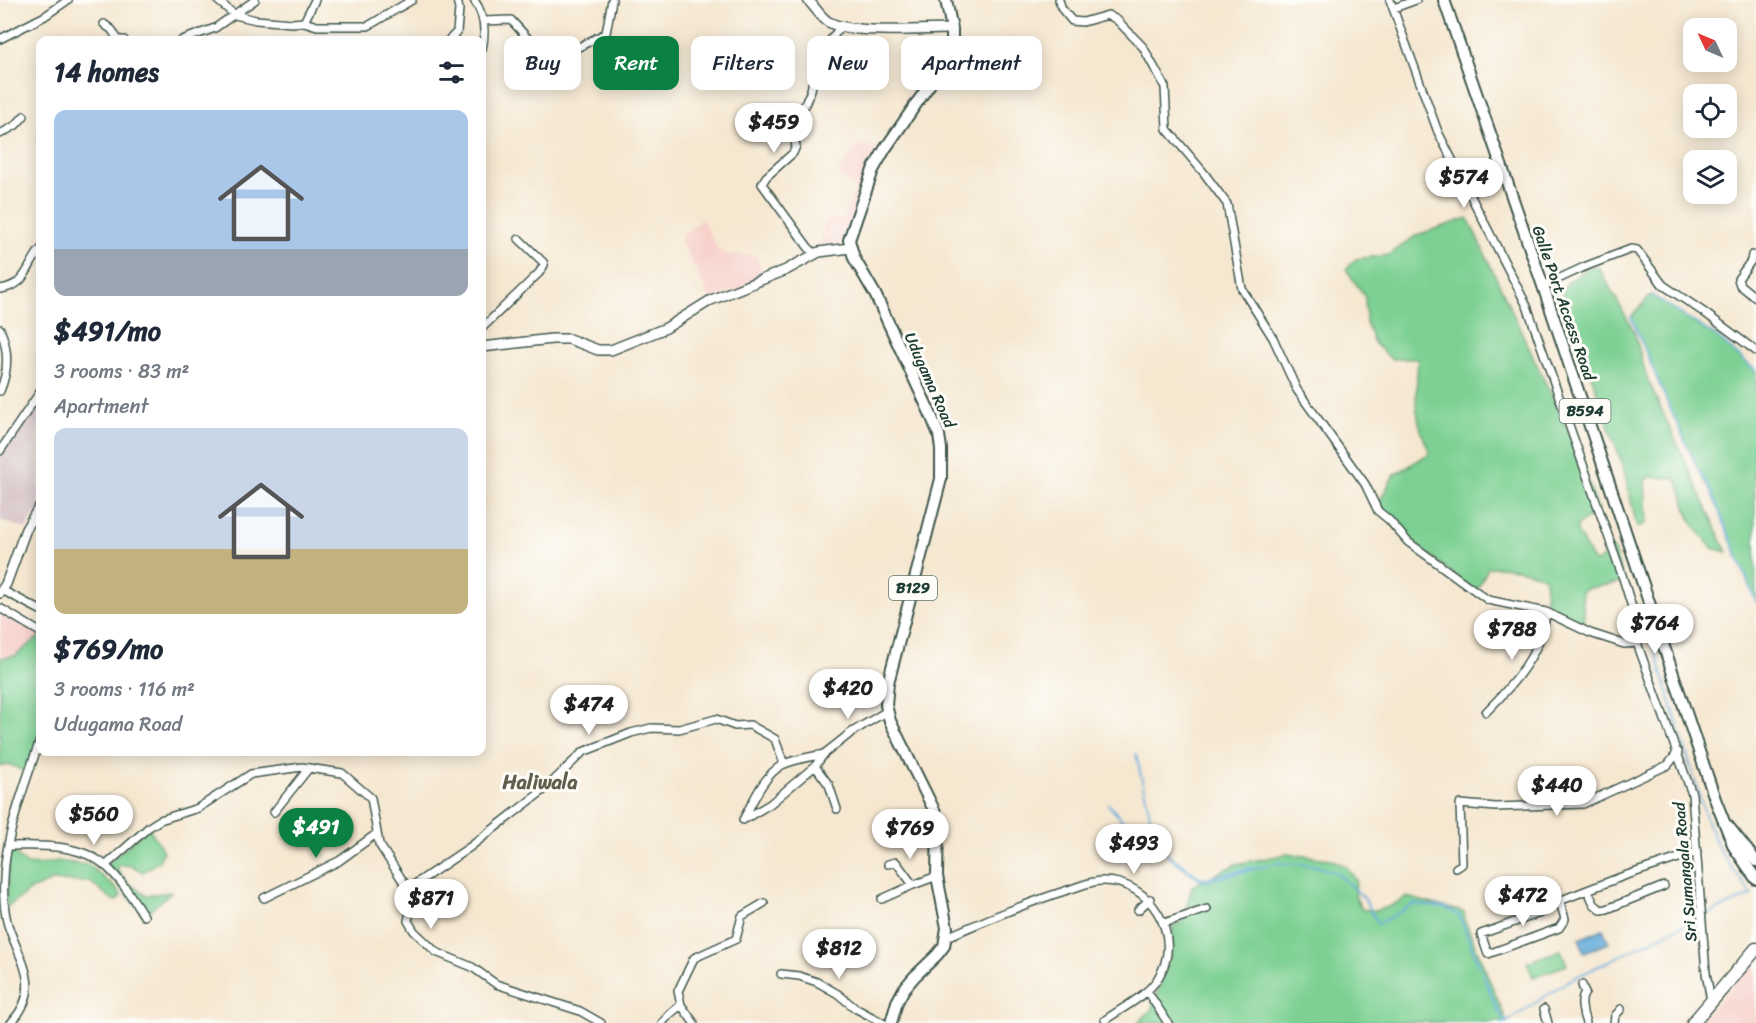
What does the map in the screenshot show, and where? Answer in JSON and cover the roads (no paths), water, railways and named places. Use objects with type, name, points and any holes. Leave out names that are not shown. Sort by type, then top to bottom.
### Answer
[{"type":"highway","points":[[1738,969],[1756,943]]},
{"type":"highway","points":[[1693,1023],[1756,949]]},
{"type":"main road","points":[[808,0],[826,20],[840,27],[865,30],[952,29]]},
{"type":"main road","points":[[486,347],[569,339],[598,350],[611,350],[666,328],[711,300],[786,270],[819,252],[850,248],[852,227],[873,170],[885,148],[937,74],[952,44],[952,29],[946,0]]},
{"type":"main road","name":"Galle Port Access Road","points":[[1444,0],[1724,822],[1734,846],[1756,879]]},
{"type":"main road","name":"Udugama Road","points":[[850,248],[875,294],[931,415],[939,435],[941,449],[941,479],[888,683],[886,699],[890,721],[938,818],[937,876],[947,921],[947,936]]},
{"type":"main road","points":[[1,591],[26,529],[36,513]]},
{"type":"main road","name":"Galle Port Access Road","points":[[1724,822],[1734,831],[1756,861]]},
{"type":"main road","points":[[891,1023],[897,1002],[904,989],[914,976],[937,956],[947,936]]},
{"type":"street","points":[[0,39],[45,16],[68,0]]},
{"type":"street","points":[[217,0],[235,15],[256,20],[304,22],[317,26],[368,27],[412,0]]},
{"type":"street","points":[[193,36],[215,28],[255,0]]},
{"type":"street","points":[[304,22],[315,0]]},
{"type":"street","points":[[453,36],[457,32],[459,9],[457,0]]},
{"type":"street","points":[[474,0],[479,6],[484,36]]},
{"type":"street","points":[[483,21],[512,20],[533,44],[525,55],[540,67],[606,33],[612,0]]},
{"type":"street","points":[[1059,0],[1062,9],[1072,21],[1083,22],[1108,15],[1117,20],[1143,47],[1165,87],[1167,129],[1227,204],[1242,290],[1273,338],[1297,390],[1365,484],[1378,511],[1408,542],[1488,600],[1546,612],[1590,633],[1624,644],[1637,642]]},
{"type":"street","name":"Sri Sumangala Road","points":[[1390,0],[1438,132],[1527,306],[1622,575],[1640,633],[1637,642],[1692,794],[1706,974],[1711,1001]]},
{"type":"street","points":[[1394,8],[1416,0]]},
{"type":"street","points":[[104,24],[116,36]]},
{"type":"street","points":[[819,252],[813,252],[808,247],[762,184],[766,177],[793,153],[796,146],[793,133],[811,90],[818,58],[840,27]]},
{"type":"street","points":[[0,134],[16,125],[24,116]]},
{"type":"street","points":[[486,324],[539,273],[544,265],[519,239]]},
{"type":"street","points":[[1543,286],[1584,267],[1631,249],[1637,250],[1663,285],[1756,351]]},
{"type":"street","points":[[1752,255],[1751,261],[1738,279],[1740,285],[1756,298]]},
{"type":"street","points":[[0,289],[21,282],[36,257]]},
{"type":"street","points":[[0,329],[5,340],[8,361],[0,391]]},
{"type":"street","points":[[0,451],[36,398]]},
{"type":"street","points":[[1,591],[36,608]]},
{"type":"street","points":[[0,608],[36,630]]},
{"type":"street","points":[[1486,712],[1511,687],[1543,635],[1546,612]]},
{"type":"street","points":[[824,754],[784,764],[774,771],[756,796],[743,820],[770,804],[815,766],[824,754],[852,732],[887,711]]},
{"type":"street","points":[[408,889],[470,847],[545,789],[583,752],[631,733],[651,728],[679,729],[716,719],[735,726],[750,725],[775,739],[784,764]]},
{"type":"street","points":[[11,1023],[28,997],[26,972],[7,924],[4,879],[9,846],[36,752]]},
{"type":"street","points":[[1456,868],[1462,864],[1460,804],[1496,807],[1583,804],[1668,765],[1678,752]]},
{"type":"street","points":[[815,766],[829,785],[837,809]]},
{"type":"street","points":[[105,866],[160,820],[198,808],[251,774],[309,768],[342,773],[371,798],[379,844],[408,889],[411,908],[408,921],[414,931],[436,952],[472,967],[496,984],[580,1011],[601,1023]]},
{"type":"street","points":[[273,812],[309,768]]},
{"type":"street","points":[[264,898],[339,861],[376,834]]},
{"type":"street","points":[[9,846],[61,846],[82,854],[105,866],[120,882],[144,916]]},
{"type":"street","points":[[1560,902],[1564,919],[1559,928],[1488,954],[1481,934],[1543,912],[1554,903],[1697,852]]},
{"type":"street","points":[[888,864],[896,862],[913,885]]},
{"type":"street","points":[[882,899],[937,876]]},
{"type":"street","points":[[947,936],[1037,899],[1099,881],[1131,887],[1150,899],[1164,923],[1168,953],[1159,978],[1147,991],[1105,1020]]},
{"type":"street","points":[[1588,891],[1594,903],[1601,909],[1607,909],[1664,886]]},
{"type":"street","points":[[1138,910],[1150,899]]},
{"type":"street","points":[[694,1023],[681,1005],[678,991],[694,958],[736,939],[742,916],[764,903]]},
{"type":"street","points":[[1164,923],[1207,909]]},
{"type":"street","points":[[781,974],[799,976],[818,982],[855,1008],[883,1023]]},
{"type":"street","points":[[1582,985],[1585,993],[1581,996],[1581,1001],[1586,1023]]},
{"type":"street","points":[[1147,991],[1168,1023]]},
{"type":"street","points":[[662,1023],[681,1005]]},
{"type":"street","points":[[1544,1009],[1548,1023]]},
{"type":"street","points":[[1614,1023],[1615,1016],[1621,1009]]},
{"type":"water","points":[[1603,929],[1609,943],[1584,952],[1579,939]]},
{"type":"waterway","points":[[1651,295],[1717,337],[1756,371]]},
{"type":"waterway","points":[[1631,317],[1668,404],[1699,471],[1711,491],[1756,602]]},
{"type":"waterway","points":[[1756,430],[1754,446],[1756,473]]},
{"type":"waterway","points":[[1502,1023],[1507,1022],[1568,981],[1698,918],[1752,895],[1721,853],[1707,821],[1651,637]]},
{"type":"waterway","points":[[1136,754],[1157,846]]},
{"type":"waterway","points":[[1108,804],[1121,819],[1203,882],[1277,863],[1313,865],[1337,873],[1364,898],[1378,924],[1414,904],[1445,908],[1459,915],[1498,1011],[1507,1022]]},
{"type":"waterway","points":[[1162,850],[1202,879],[1251,868]]},
{"type":"district","name":"Haliwala","points":[[540,782]]}]
